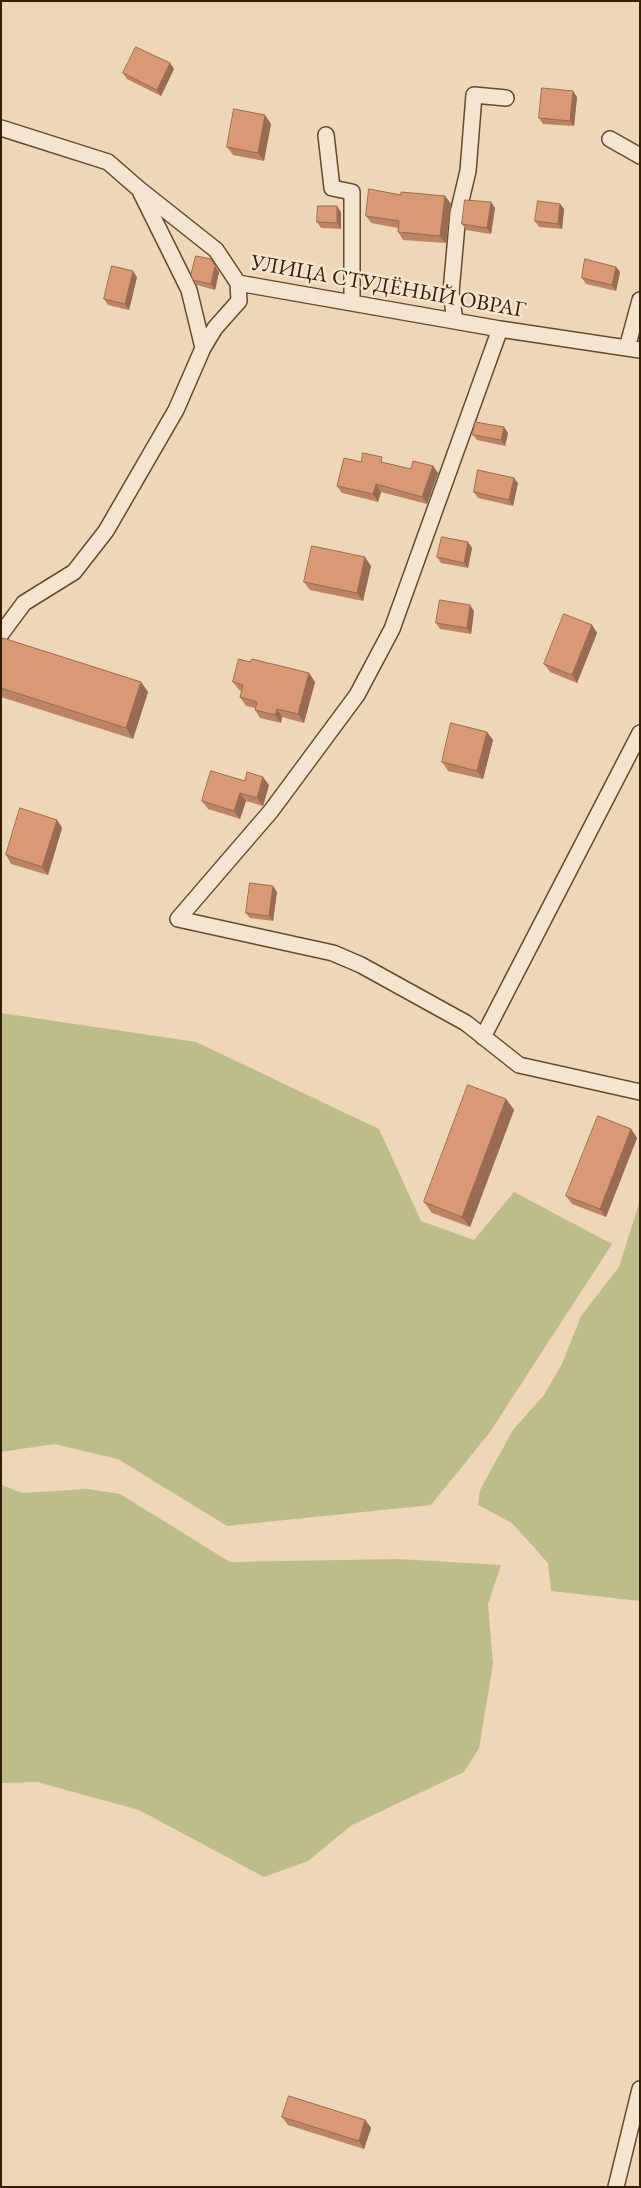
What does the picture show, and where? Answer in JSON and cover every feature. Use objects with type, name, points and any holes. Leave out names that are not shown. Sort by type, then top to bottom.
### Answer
[{"type":"street","points":[[455,321],[451,292],[458,213],[468,171],[474,95],[506,98]]},
{"type":"street","name":"УЛИЦА СТУДЁНЫЙ ОВРАГ","points":[[1,128],[108,162],[139,190],[216,250],[238,283],[500,329],[633,349]]},
{"type":"street","points":[[326,134],[332,188],[352,192],[352,303]]},
{"type":"street","points":[[610,139],[640,156]]},
{"type":"street","points":[[139,190],[189,290],[203,348]]},
{"type":"street","points":[[1,634],[24,603],[74,572],[106,531],[176,410],[203,348],[215,328],[239,301],[238,283]]},
{"type":"street","points":[[633,349],[640,300]]},
{"type":"street","points":[[500,329],[392,629],[357,695],[271,810],[178,919],[333,953],[388,979],[466,1023],[519,1066],[640,1092]]},
{"type":"street","points":[[483,1037],[640,733]]},
{"type":"street","points":[[616,2187],[640,2089]]},
{"type":"green space","points":[[1,1013],[196,1042],[379,1129],[421,1221],[474,1240],[514,1192],[612,1244],[490,1432],[431,1505],[227,1526],[118,1459],[54,1444],[1,1452]]},
{"type":"green space","points":[[640,1200],[640,1601],[551,1591],[548,1563],[512,1523],[478,1505],[480,1490],[513,1430],[544,1395],[562,1364],[581,1316],[619,1267]]},
{"type":"green space","points":[[1,1485],[22,1493],[88,1489],[120,1494],[230,1562],[398,1559],[501,1565],[488,1604],[493,1664],[479,1748],[464,1772],[352,1825],[308,1861],[264,1877],[139,1810],[37,1782],[1,1783]]},
{"type":"building","points":[[136,47],[170,63],[157,90],[123,73]]},
{"type":"building","points":[[542,88],[573,91],[570,121],[539,118]]},
{"type":"building","points":[[234,109],[265,115],[258,153],[227,147]]},
{"type":"building","points":[[369,189],[401,195],[401,192],[445,196],[440,236],[398,232],[399,221],[366,216]]},
{"type":"building","points":[[465,200],[491,202],[487,228],[462,224]]},
{"type":"building","points":[[538,201],[560,204],[558,224],[535,221]]},
{"type":"building","points":[[318,206],[337,206],[337,223],[317,222]]},
{"type":"building","points":[[196,256],[211,259],[215,266],[211,284],[193,280],[191,275]]},
{"type":"building","points":[[585,259],[616,267],[612,285],[582,278]]},
{"type":"building","points":[[112,266],[133,271],[125,304],[104,299]]},
{"type":"building","points":[[475,422],[504,427],[501,440],[473,435]]},
{"type":"building","points":[[363,453],[382,457],[381,462],[411,469],[413,461],[433,466],[422,497],[376,484],[373,494],[337,486],[344,458],[361,462]]},
{"type":"building","points":[[478,470],[514,478],[509,500],[474,492]]},
{"type":"building","points":[[442,537],[468,542],[464,563],[437,557]]},
{"type":"building","points":[[312,546],[365,557],[357,593],[304,582]]},
{"type":"building","points":[[440,600],[470,605],[467,628],[436,623]]},
{"type":"building","points":[[564,614],[592,625],[572,675],[544,664]]},
{"type":"building","points":[[3,638],[141,682],[126,728],[1,688],[1,643]]},
{"type":"building","points":[[239,659],[250,662],[252,659],[309,673],[298,714],[277,709],[275,715],[255,710],[257,702],[240,697],[243,685],[233,682]]},
{"type":"building","points":[[451,723],[487,732],[477,771],[442,762]]},
{"type":"building","points":[[211,771],[245,781],[247,772],[263,777],[257,798],[240,793],[234,811],[202,801]]},
{"type":"building","points":[[20,808],[57,820],[42,867],[6,855]]},
{"type":"building","points":[[250,883],[273,886],[269,916],[246,913]]},
{"type":"building","points":[[468,1085],[506,1099],[462,1217],[424,1202]]},
{"type":"building","points":[[598,1116],[631,1129],[600,1209],[566,1196]]},
{"type":"building","points":[[289,2096],[365,2120],[359,2141],[282,2117]]}]
